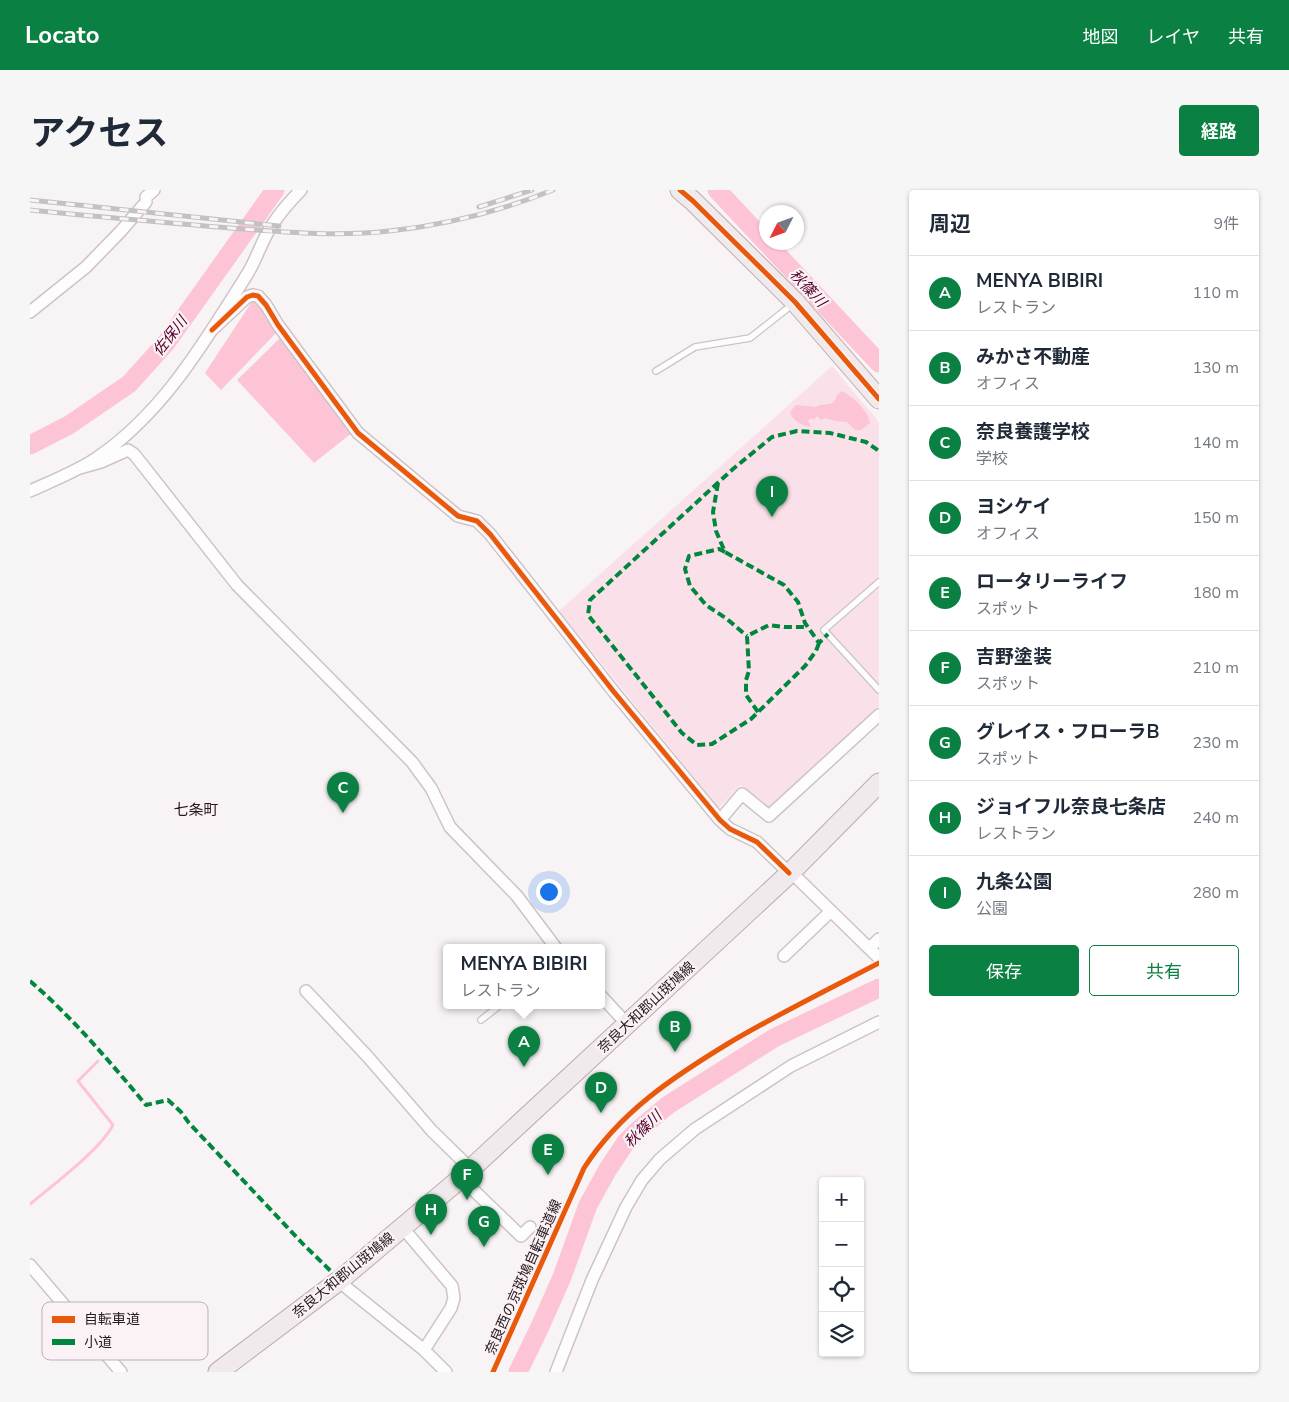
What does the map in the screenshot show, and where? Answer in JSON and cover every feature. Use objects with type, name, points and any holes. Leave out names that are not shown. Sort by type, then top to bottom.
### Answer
[{"type":"main road","points":[[680,190],[795,302],[879,399]]},
{"type":"main road","name":"奈良大和郡山斑鳩線","points":[[218,1372],[340,1280],[466,1174],[790,872],[879,783]]},
{"type":"street","points":[[30,491],[80,468],[96,458],[143,419],[167,392],[212,330],[254,264],[272,226],[290,201],[301,190]]},
{"type":"street","points":[[30,312],[86,267],[121,232],[146,202],[147,192]]},
{"type":"street","points":[[212,330],[247,297],[258,296],[358,433],[458,516],[477,521],[490,534],[614,692],[720,820],[730,830],[756,842],[790,872],[879,958]]},
{"type":"street","points":[[80,468],[101,462],[128,450],[134,454],[237,585],[412,762],[431,788],[450,827],[517,896],[553,944]]},
{"type":"street","points":[[720,820],[742,794],[769,816],[879,715]]},
{"type":"street","points":[[784,956],[831,911]]},
{"type":"street","points":[[870,948],[879,939]]},
{"type":"street","points":[[306,991],[368,1056],[432,1131],[519,1241],[530,1227]]},
{"type":"street","points":[[605,1000],[627,1024]]},
{"type":"street","points":[[556,1372],[592,1280],[626,1207],[642,1180],[660,1159],[695,1129],[791,1066],[879,1022]]},
{"type":"street","points":[[403,1228],[452,1286],[454,1298],[451,1308],[424,1350]]},
{"type":"street","points":[[30,1265],[61,1302]]},
{"type":"street","points":[[340,1280],[347,1288],[424,1350],[446,1372]]},
{"type":"street","points":[[111,1360],[121,1372]]},
{"type":"lane","points":[[656,371],[695,347],[750,338],[795,302]]},
{"type":"lane","points":[[879,582],[824,630],[879,690]]},
{"type":"lane","points":[[481,1020],[495,1009]]},
{"type":"shaded area","points":[[253,300],[270,320],[276,333],[221,390],[205,373]]},
{"type":"shaded area","points":[[280,338],[353,432],[314,463],[237,380]]},
{"type":"shaded area","points":[[832,366],[879,422],[879,707],[769,808],[740,785],[719,808],[559,611]]},
{"type":"shaded area","points":[[842,391],[859,404],[869,418],[870,423],[861,430],[855,430],[847,422],[825,418],[821,420],[817,416],[814,420],[811,418],[808,421],[811,425],[809,427],[797,422],[791,415],[790,412],[796,405],[816,407],[830,404],[834,402],[837,395]]},
{"type":"waterway","name":"佐保川","points":[[30,445],[69,425],[129,384],[166,343],[275,190]]},
{"type":"waterway","name":"秋篠川","points":[[717,190],[879,363]]},
{"type":"waterway","name":"秋篠川","points":[[518,1372],[562,1277],[588,1205],[626,1142],[668,1105],[774,1038],[879,988]]},
{"type":"waterway","points":[[30,1204],[87,1156],[107,1135],[113,1125],[78,1081],[98,1061]]},
{"type":"railway","points":[[479,207],[532,190]]},
{"type":"railway","points":[[30,210],[270,231],[349,234],[389,231],[452,221],[493,211],[553,190]]},
{"type":"railway","points":[[30,200],[279,226]]},
{"type":"marked path","points":[[819,643],[816,651],[805,666],[751,719],[712,744],[697,745],[682,733],[588,615],[590,600],[733,469],[772,437],[797,431],[830,433],[866,442],[879,451]]},
{"type":"marked path","points":[[718,483],[713,512],[716,531],[725,552],[784,585],[798,602],[805,623],[819,643],[828,634]]},
{"type":"marked path","points":[[725,552],[719,549],[689,556],[685,569],[690,586],[706,605],[747,636]]},
{"type":"marked path","points":[[758,712],[746,695],[746,680],[749,671],[747,636],[769,625],[807,627]]},
{"type":"marked path","points":[[30,981],[76,1025],[146,1105],[168,1100],[181,1112],[189,1123],[304,1245],[340,1280]]},
{"type":"cycle path","points":[[680,190],[795,302],[879,399]]},
{"type":"cycle path","points":[[212,330],[247,297],[258,296],[358,433],[458,516],[477,521],[490,534],[614,692],[720,820],[730,829],[757,842],[789,873]]},
{"type":"cycle path","name":"奈良西の京斑鳩自転車道線","points":[[493,1372],[584,1168],[614,1130],[649,1097],[708,1056],[766,1022],[879,963]]},
{"type":"place","name":"九条公園","points":[[772,517]]},
{"type":"place","name":"奈良養護学校","points":[[343,813]]},
{"type":"place","name":"みかさ不動産","points":[[675,1052]]},
{"type":"place","name":"MENYA BIBIRI","points":[[524,1067]]},
{"type":"place","name":"ヨシケイ","points":[[601,1113]]},
{"type":"place","name":"ロータリーライフ","points":[[548,1175]]},
{"type":"place","name":"吉野塗装","points":[[467,1200]]},
{"type":"place","name":"ジョイフル奈良七条店","points":[[431,1235]]},
{"type":"place","name":"グレイス・フローラB","points":[[484,1247]]},
{"type":"district","name":"七条町","points":[[196,810]]}]
